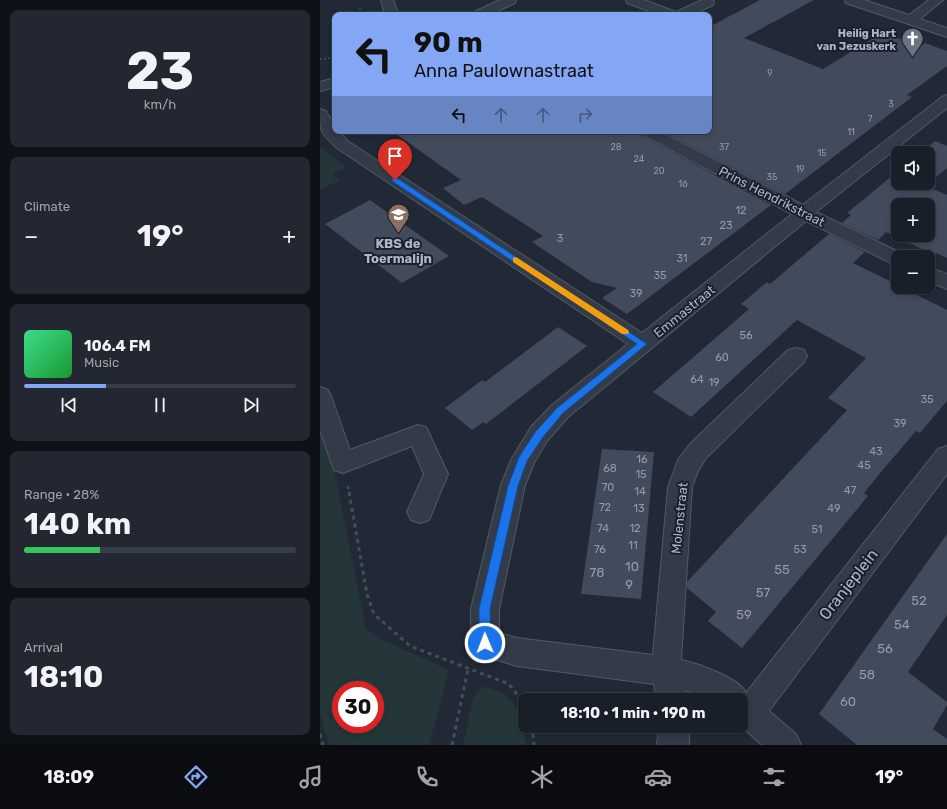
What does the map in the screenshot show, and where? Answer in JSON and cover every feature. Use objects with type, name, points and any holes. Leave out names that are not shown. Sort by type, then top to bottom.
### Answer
[{"type":"street","points":[[387,0],[391,12]]},
{"type":"street","points":[[485,12],[510,0]]},
{"type":"street","points":[[632,0],[664,12]]},
{"type":"street","points":[[851,0],[947,33]]},
{"type":"street","points":[[875,8],[887,0]]},
{"type":"street","points":[[910,20],[937,0]]},
{"type":"street","points":[[687,12],[708,2]]},
{"type":"street","points":[[320,87],[332,83]]},
{"type":"street","name":"Emmastraat","points":[[666,670],[517,652],[485,643],[485,609],[513,486],[523,460],[539,434],[560,411],[804,213],[947,100]]},
{"type":"street","points":[[320,114],[330,132],[343,145],[643,344]]},
{"type":"street","name":"Prins Hendrikstraat","points":[[653,134],[804,213],[891,256]]},
{"type":"street","points":[[935,276],[947,282]]},
{"type":"street","name":"Molenstraat","points":[[671,693],[666,670],[680,487],[687,467],[698,451],[796,356]]},
{"type":"street","points":[[320,396],[343,463],[418,434],[436,474],[420,512]]},
{"type":"street","name":"Oranjeplein","points":[[748,698],[947,456]]},
{"type":"street","points":[[666,670],[697,678],[726,693]]},
{"type":"street","points":[[748,712],[785,745]]},
{"type":"street","points":[[673,745],[674,733]]},
{"type":"path","points":[[320,59],[332,58]]},
{"type":"path","points":[[343,463],[367,594],[374,614],[410,646],[509,684],[518,696]]},
{"type":"path","points":[[452,745],[468,669]]},
{"type":"path","points":[[533,733],[534,745]]},
{"type":"path","points":[[320,734],[323,745]]},
{"type":"shaded area","points":[[320,147],[347,168],[332,173],[340,180],[320,190]]},
{"type":"shaded area","points":[[320,431],[335,474],[366,629],[380,639],[449,670],[429,745],[329,745],[320,714]]},
{"type":"shaded area","points":[[481,687],[493,689],[509,699],[518,711],[518,733],[524,733],[526,745],[463,745],[473,698]]},
{"type":"building","points":[[760,0],[814,0],[744,38],[823,69],[882,33],[921,46],[925,43],[947,51],[947,66],[907,95],[912,97],[785,194],[668,134],[712,134],[712,25]]},
{"type":"building","points":[[396,134],[640,134],[771,205],[627,314],[602,298],[617,288],[592,282],[532,242],[543,236],[482,197],[464,205],[443,188],[461,180]]},
{"type":"building","points":[[935,141],[947,146],[947,168],[935,178],[935,146],[929,146]]},
{"type":"building","points":[[891,177],[891,190],[935,190],[947,195],[947,258],[936,253],[935,255],[935,250],[924,250],[907,242],[935,242],[935,198],[891,198],[891,234],[886,232],[878,240],[842,223],[851,215],[847,213]]},
{"type":"building","points":[[370,200],[449,256],[402,283],[325,224]]},
{"type":"building","points":[[829,234],[865,252],[853,263],[891,282],[891,294],[915,294],[947,310],[947,401],[920,433],[916,431],[881,472],[864,493],[868,496],[742,648],[708,621],[716,612],[687,588],[687,582],[847,410],[828,398],[866,358],[797,320],[691,417],[653,392],[749,309],[741,304],[767,282],[770,284]]},
{"type":"building","points":[[558,327],[587,346],[486,424],[484,422],[472,430],[445,408],[482,380],[485,382]]},
{"type":"building","points":[[602,449],[654,452],[641,599],[581,594]]},
{"type":"building","points":[[947,534],[947,615],[908,672],[947,702],[947,705],[933,729],[947,739],[947,745],[857,745],[819,714]]},
{"type":"slow traffic","points":[[516,260],[625,332]]},
{"type":"place","name":"Heilig Hart van Jezuskerk","points":[[912,58]]},
{"type":"place","name":"KBS de Toermalijn","points":[[398,234]]},
{"type":"route","points":[[395,180],[643,344],[560,411],[539,434],[523,460],[513,486],[485,609],[485,643]]}]
